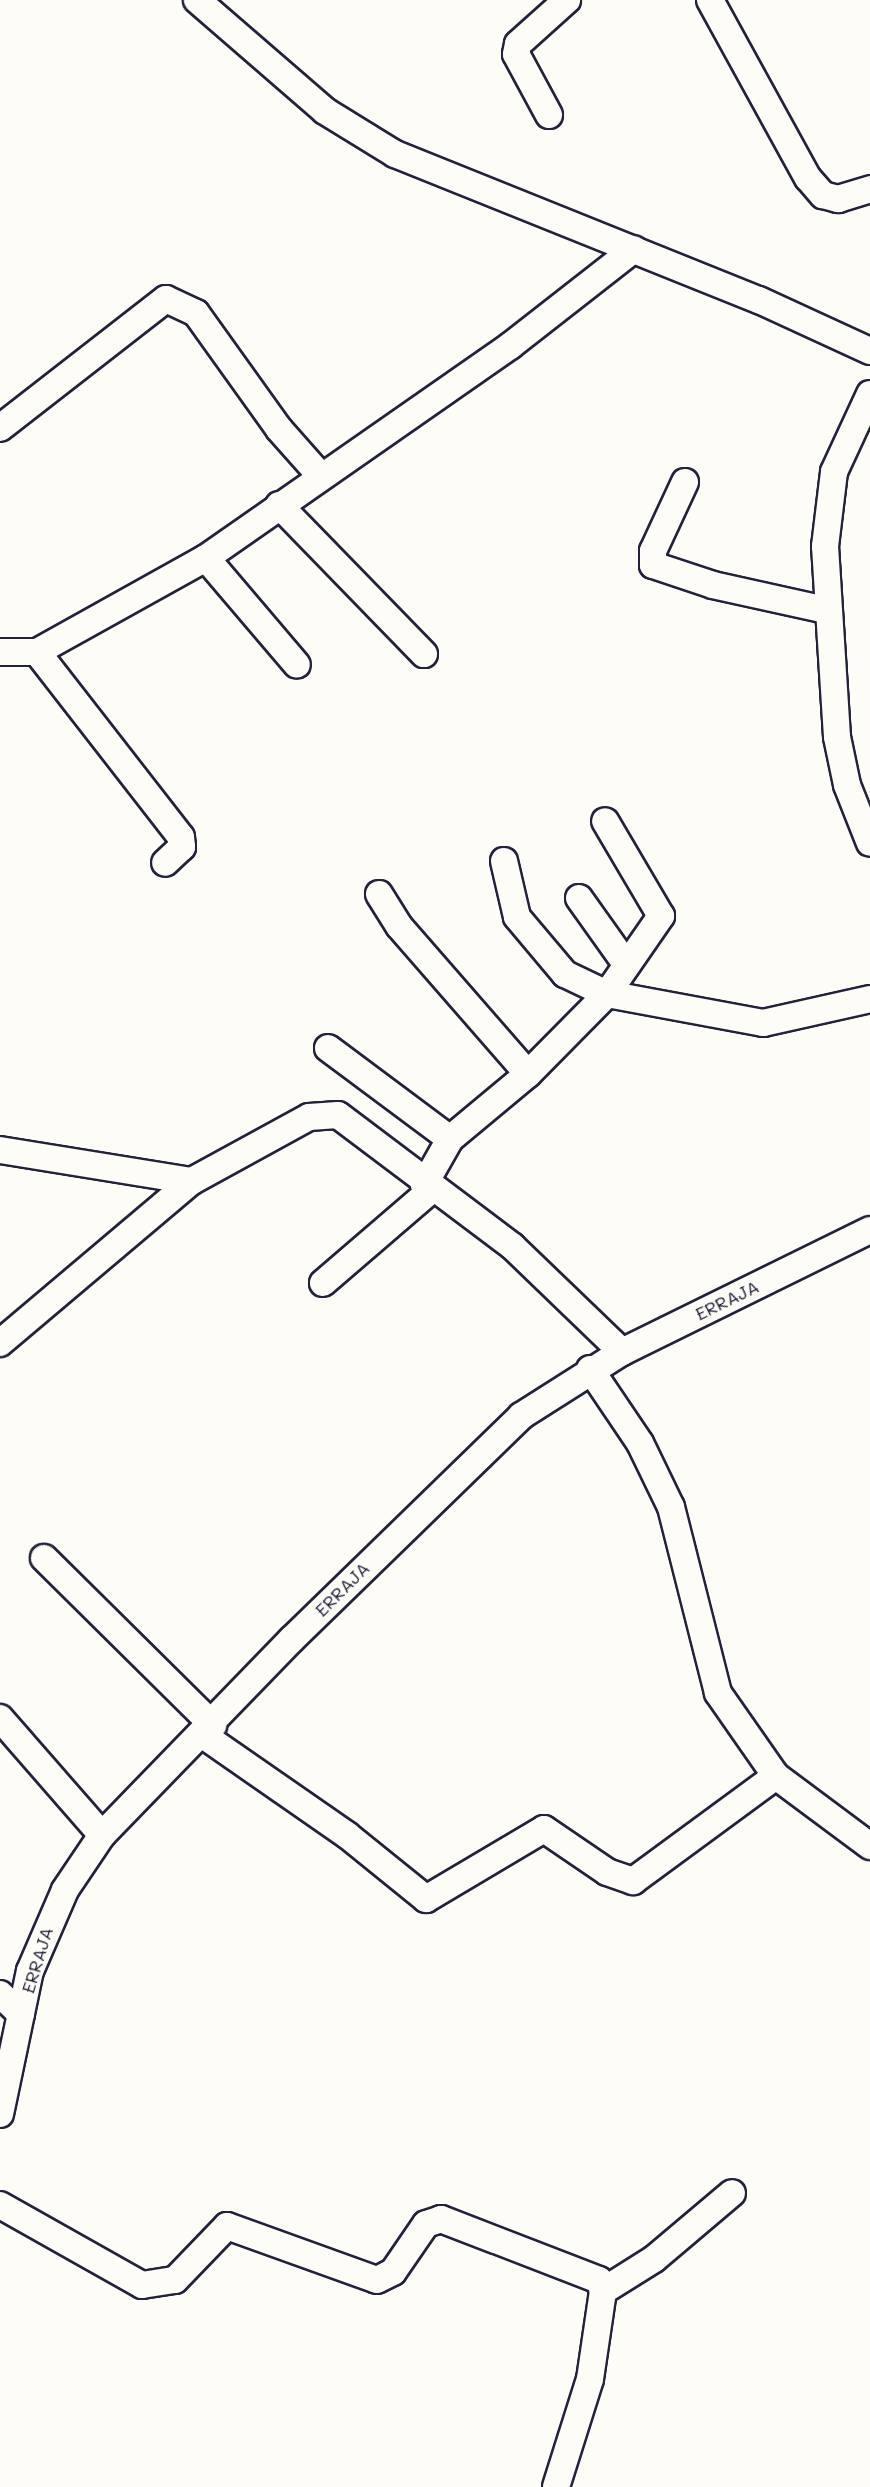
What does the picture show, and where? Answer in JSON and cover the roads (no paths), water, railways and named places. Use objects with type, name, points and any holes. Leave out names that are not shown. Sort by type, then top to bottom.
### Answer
[{"type":"street","points":[[197,0],[361,136],[430,172],[634,249],[870,351]]},
{"type":"street","points":[[549,115],[516,54],[518,44],[567,0]]},
{"type":"street","points":[[710,0],[808,178],[823,195],[838,199],[870,189]]},
{"type":"street","points":[[0,652],[37,652],[206,558],[319,474],[510,346],[634,249]]},
{"type":"street","points":[[0,428],[166,299],[196,313],[279,429],[319,474]]},
{"type":"street","points":[[870,394],[834,472],[826,610],[847,785],[870,843]]},
{"type":"street","points":[[685,482],[653,551],[653,565],[712,585],[826,610]]},
{"type":"street","points":[[279,505],[424,654]]},
{"type":"street","points":[[206,558],[297,665]]},
{"type":"street","points":[[37,652],[181,837],[182,847],[165,863]]},
{"type":"street","points":[[323,1283],[427,1187],[450,1139],[528,1074],[607,994],[626,964],[657,929],[660,908],[605,821]]},
{"type":"street","points":[[504,861],[517,917],[565,974],[607,994],[763,1023],[870,999]]},
{"type":"street","points":[[379,894],[399,926],[528,1074]]},
{"type":"street","points":[[579,897],[626,964]]},
{"type":"street","points":[[328,1047],[450,1139]]},
{"type":"street","points":[[0,1343],[192,1181],[322,1112],[344,1119],[427,1187],[512,1246],[622,1352]]},
{"type":"street","points":[[0,1150],[192,1181]]},
{"type":"street","name":"ERRAJA","points":[[0,2114],[21,2014],[46,1926],[102,1835],[208,1730],[423,1508],[521,1416],[590,1369],[870,1230]]},
{"type":"street","points":[[590,1369],[640,1443],[671,1507],[718,1693],[776,1776],[870,1846]]},
{"type":"street","points":[[44,1558],[208,1730],[346,1834],[426,1899],[544,1829],[607,1872],[633,1881],[776,1776]]},
{"type":"street","points":[[0,1718],[102,1835]]},
{"type":"street","points":[[0,1994],[21,2014]]},
{"type":"street","points":[[603,2291],[654,2259],[732,2193]]},
{"type":"street","points":[[0,2205],[142,2285],[175,2280],[227,2226],[377,2280],[393,2272],[426,2224],[441,2219],[599,2280],[603,2291],[590,2379],[556,2487]]}]
